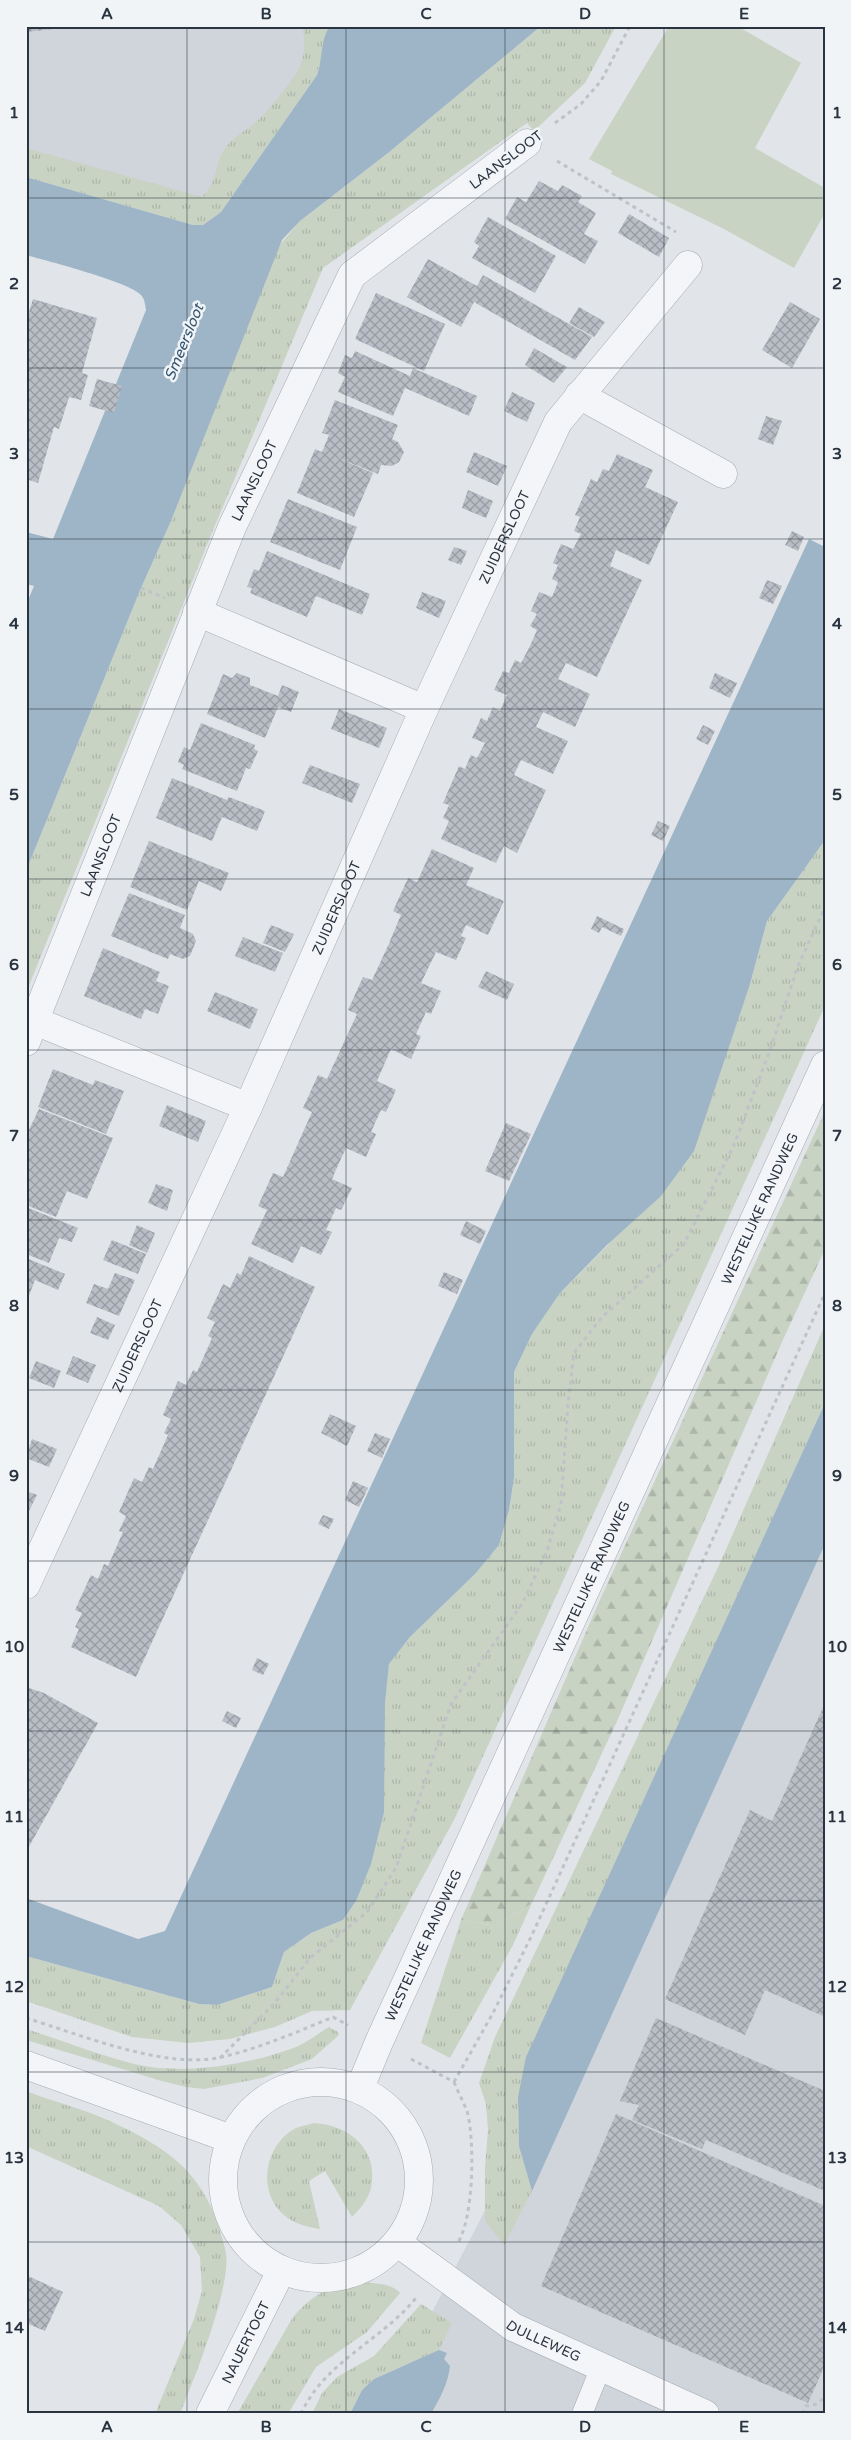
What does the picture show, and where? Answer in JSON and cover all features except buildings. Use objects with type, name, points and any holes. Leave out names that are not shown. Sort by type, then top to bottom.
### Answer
[{"type":"street","name":"LAANSLOOT","points":[[30,1032],[232,527],[352,276],[528,143]]},
{"type":"street","name":"ZUIDERSLOOT","points":[[26,1584],[248,1107],[424,709],[558,422],[688,265]]},
{"type":"street","points":[[579,395],[723,474]]},
{"type":"street","points":[[197,612],[424,709]]},
{"type":"street","points":[[30,1032],[248,1107]]},
{"type":"street","name":"WESTELIJKE RANDWEG","points":[[360,2088],[379,2042],[825,1065]]},
{"type":"street","points":[[26,2065],[230,2139]]},
{"type":"street","points":[[330,2081],[360,2088],[386,2104],[406,2128],[418,2156],[420,2186],[413,2216],[398,2243],[374,2264],[344,2276],[313,2279],[281,2271],[255,2254],[235,2230],[224,2201],[223,2170],[230,2139],[248,2114],[271,2094],[300,2083],[330,2081]]},
{"type":"street","name":"DULLEWEG","points":[[398,2243],[513,2326],[705,2414]]},
{"type":"street","name":"NAUERTOGT","points":[[210,2414],[281,2271]]},
{"type":"lane","points":[[582,2414],[602,2367]]},
{"type":"path","name":"LAANSLOOT","points":[[528,143],[580,104],[602,81],[630,26]]},
{"type":"path","points":[[528,143],[687,238],[688,265]]},
{"type":"path","points":[[220,2058],[274,2004],[321,1947],[366,1912],[396,1868],[451,1704],[522,1604],[547,1551],[561,1504],[568,1404],[574,1352],[602,1317],[684,1244],[734,1145],[770,1050],[798,966],[825,907]]},
{"type":"path","points":[[454,2082],[494,2013],[532,1935],[825,1293]]},
{"type":"path","points":[[26,2018],[126,2049],[170,2060],[220,2058],[279,2040],[333,2017]]},
{"type":"path","points":[[417,2062],[454,2082],[467,2112],[472,2153],[470,2200],[463,2236]]},
{"type":"path","points":[[301,2414],[308,2397],[324,2378],[409,2306]]},
{"type":"path","points":[[802,2414],[806,2406],[817,2404],[825,2397]]},
{"type":"shaded area","points":[[26,26],[330,26],[225,204],[26,177]]},
{"type":"shaded area","points":[[825,1466],[825,2414],[379,2414],[578,2032]]},
{"type":"green space","points":[[303,26],[330,26],[317,75],[221,212],[203,225],[193,225],[26,177],[26,148],[202,197],[211,186],[219,160],[226,147],[261,118],[288,86],[298,70],[304,50]]},
{"type":"green space","points":[[541,26],[616,26],[585,83],[534,131],[527,123],[323,268],[211,535],[26,993],[26,871],[141,588],[171,521],[277,248],[300,221],[388,153]]},
{"type":"green space","points":[[669,26],[737,26],[801,63],[755,148],[825,188],[825,213],[794,268],[724,229],[611,174],[612,171],[589,159]]},
{"type":"green space","points":[[825,840],[825,1006],[455,1818],[350,2010],[312,2011],[275,2027],[230,2039],[188,2043],[132,2037],[26,2001],[26,1956],[199,2004],[217,2005],[272,1987],[284,1952],[311,1933],[343,1920],[356,1901],[389,1664],[410,1637],[476,1573],[499,1545],[509,1510],[514,1478],[514,1372],[532,1334],[560,1293],[608,1245],[750,984],[767,921]]},
{"type":"green space","points":[[825,1111],[825,1249],[782,1342],[618,1719],[532,1903],[496,1926],[461,1920],[599,1602]]},
{"type":"green space","points":[[825,1325],[825,1403],[574,1954],[518,2097],[519,2146],[532,2191],[504,2245],[485,2221],[485,2167],[488,2130],[486,2104],[479,2083],[495,2037],[720,1563]]},
{"type":"green space","points":[[532,1903],[513,1945],[450,2058],[421,2043],[461,1920],[496,1926]]},
{"type":"green space","points":[[329,2027],[338,2032],[339,2035],[312,2059],[262,2078],[204,2089],[162,2081],[26,2040],[26,2029],[139,2065],[177,2069],[239,2063],[279,2053],[300,2045]]},
{"type":"green space","points":[[26,2091],[102,2117],[149,2141],[179,2163],[202,2190],[211,2208],[225,2247],[226,2269],[223,2288],[210,2334],[180,2414],[155,2414],[194,2319],[202,2291],[200,2257],[181,2225],[159,2206],[26,2146]]},
{"type":"green space","points":[[314,2123],[327,2125],[350,2134],[366,2151],[371,2162],[372,2174],[371,2188],[368,2196],[352,2217],[325,2171],[309,2181],[320,2229],[300,2224],[288,2218],[278,2209],[271,2197],[268,2184],[268,2171],[276,2146],[296,2128]]},
{"type":"green space","points":[[359,2282],[387,2285],[400,2293],[367,2332],[316,2367],[288,2414],[237,2414],[293,2317],[322,2292],[339,2285]]},
{"type":"green space","points":[[421,2304],[452,2323],[439,2350],[374,2379],[362,2390],[350,2414],[312,2414],[322,2393],[337,2377],[374,2356]]},
{"type":"water","name":"Smeersloot","points":[[330,26],[541,26],[388,153],[300,221],[282,240],[171,521],[141,588],[26,871],[26,605],[34,586],[26,584],[26,532],[53,539],[146,310],[145,302],[141,295],[121,284],[87,272],[26,255],[26,177],[193,225],[203,225],[221,212],[317,75],[323,43]]},
{"type":"water","points":[[809,539],[825,547],[825,840],[767,921],[750,984],[694,1151],[661,1196],[608,1244],[560,1293],[532,1334],[514,1372],[514,1478],[509,1510],[499,1545],[476,1573],[410,1637],[389,1664],[385,1702],[384,1812],[371,1864],[356,1901],[343,1920],[311,1933],[284,1952],[272,1987],[217,2005],[199,2004],[26,1956],[26,1898],[138,1939],[165,1931]]},
{"type":"water","points":[[825,1403],[825,1544],[532,2191],[519,2146],[518,2097],[526,2057]]},
{"type":"water","points":[[439,2350],[447,2353],[444,2359],[450,2366],[445,2385],[431,2414],[350,2414],[362,2390],[374,2379]]}]
